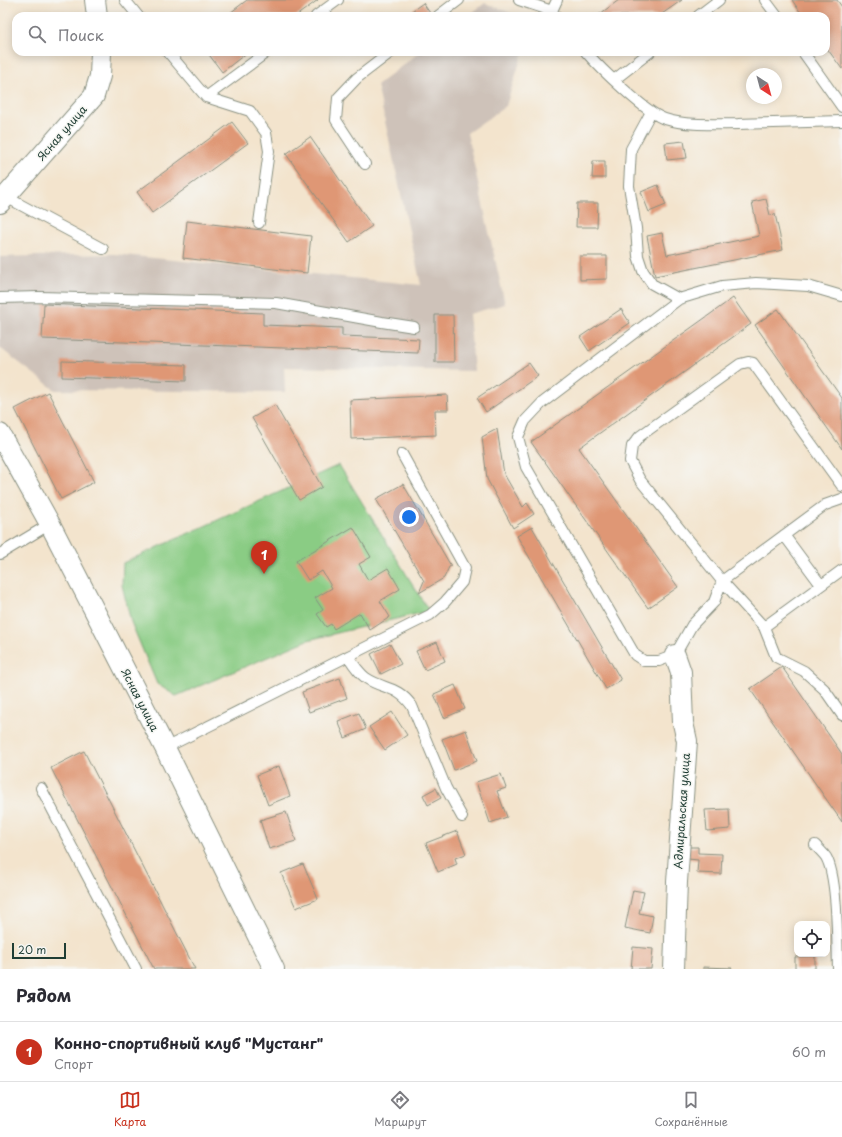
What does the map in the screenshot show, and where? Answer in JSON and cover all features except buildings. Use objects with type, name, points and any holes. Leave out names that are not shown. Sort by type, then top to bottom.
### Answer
[{"type":"street","points":[[95,0],[96,12]]},
{"type":"street","name":"Ясная улица","points":[[3,200],[94,96],[100,76],[101,56]]},
{"type":"street","name":"Ясная улица","points":[[0,434],[50,524],[165,748],[271,968]]},
{"type":"street","name":"Адмиральская улица","points":[[674,969],[677,882],[687,741],[684,723],[681,672],[676,655]]},
{"type":"lane","points":[[125,0],[135,12]]},
{"type":"lane","points":[[322,12],[338,0]]},
{"type":"lane","points":[[443,12],[459,0]]},
{"type":"lane","points":[[519,0],[547,12]]},
{"type":"lane","points":[[553,12],[557,0]]},
{"type":"lane","points":[[703,12],[719,0]]},
{"type":"lane","points":[[766,0],[774,12]]},
{"type":"lane","points":[[171,56],[206,97],[250,111],[266,133],[269,151],[259,222]]},
{"type":"lane","points":[[206,97],[262,56]]},
{"type":"lane","points":[[366,164],[336,120],[338,98],[357,78],[386,56]]},
{"type":"lane","points":[[590,56],[614,80],[651,112],[664,119],[716,124],[842,120]]},
{"type":"lane","points":[[614,80],[645,56]]},
{"type":"lane","points":[[806,56],[842,107]]},
{"type":"lane","points":[[651,112],[631,149],[629,186],[636,228],[638,256],[643,271],[652,284],[679,299]]},
{"type":"lane","points":[[3,200],[103,249]]},
{"type":"lane","points":[[842,296],[808,286],[756,283],[722,286],[679,299],[542,403],[525,421],[518,437],[526,467],[635,655],[644,661],[659,661],[676,655],[692,625],[714,602],[722,581],[825,505],[842,499]]},
{"type":"lane","points":[[0,298],[39,297],[276,303],[414,327]]},
{"type":"lane","points":[[842,486],[753,363],[748,362],[740,364],[640,436],[632,446],[630,461],[640,480],[722,581],[764,627],[776,657],[804,671],[824,689],[842,715]]},
{"type":"lane","points":[[165,748],[430,615],[446,602],[462,582],[464,568],[402,454]]},
{"type":"lane","points":[[0,554],[50,524]]},
{"type":"lane","points":[[784,535],[821,585]]},
{"type":"lane","points":[[764,627],[842,570]]},
{"type":"lane","points":[[348,656],[356,668],[366,678],[397,692],[405,697],[412,706],[446,788],[462,817]]},
{"type":"lane","points":[[41,788],[136,969]]},
{"type":"lane","points":[[815,846],[826,857],[830,870],[834,893],[838,969]]},
{"type":"shaded area","points":[[485,3],[508,12],[473,12]]},
{"type":"shaded area","points":[[415,56],[522,56],[506,106],[467,133],[505,304],[469,314],[474,371],[284,367],[285,392],[55,390],[0,348],[0,257],[114,254],[421,285],[377,85]]},
{"type":"green space","points":[[339,465],[429,611],[308,640],[176,696],[157,684],[131,622],[122,585],[123,563]]},
{"type":"place","name":"Конно-спортивный клуб \"Мустанг\"","points":[[264,574]]}]
